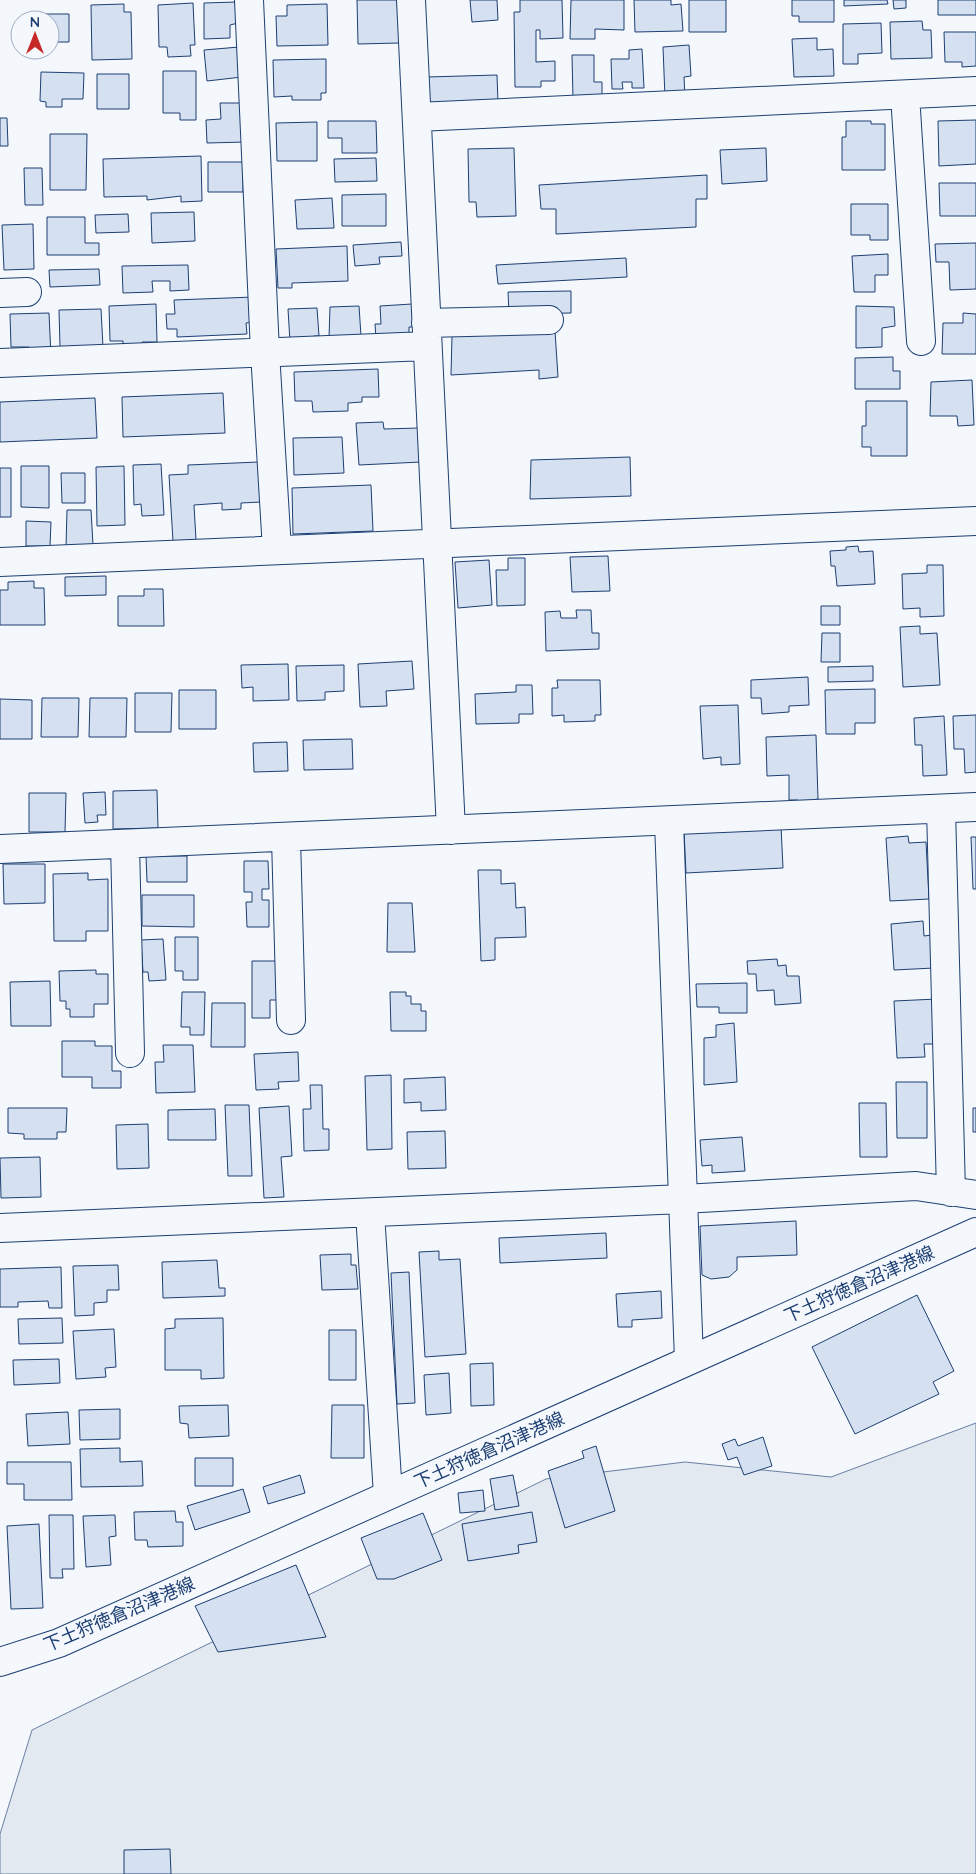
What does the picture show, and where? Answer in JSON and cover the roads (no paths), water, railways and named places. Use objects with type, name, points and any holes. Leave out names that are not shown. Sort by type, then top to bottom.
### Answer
[{"type":"street","points":[[249,0],[265,352],[277,550]]},
{"type":"street","points":[[411,0],[451,830]]},
{"type":"street","points":[[417,116],[976,92]]},
{"type":"street","points":[[905,95],[921,342]]},
{"type":"street","points":[[0,293],[27,292]]},
{"type":"street","points":[[0,363],[265,352],[548,320]]},
{"type":"street","points":[[0,562],[976,521]]},
{"type":"street","points":[[0,849],[976,808]]},
{"type":"street","points":[[0,1228],[682,1199],[916,1186],[964,1194],[942,809]]},
{"type":"street","points":[[669,822],[689,1360]]},
{"type":"street","points":[[286,838],[291,1020]]},
{"type":"street","points":[[125,844],[130,1053]]},
{"type":"street","points":[[370,1212],[388,1495]]},
{"type":"street","name":"下土狩徳倉沼津港線","points":[[0,1662],[59,1643],[976,1232]]}]
